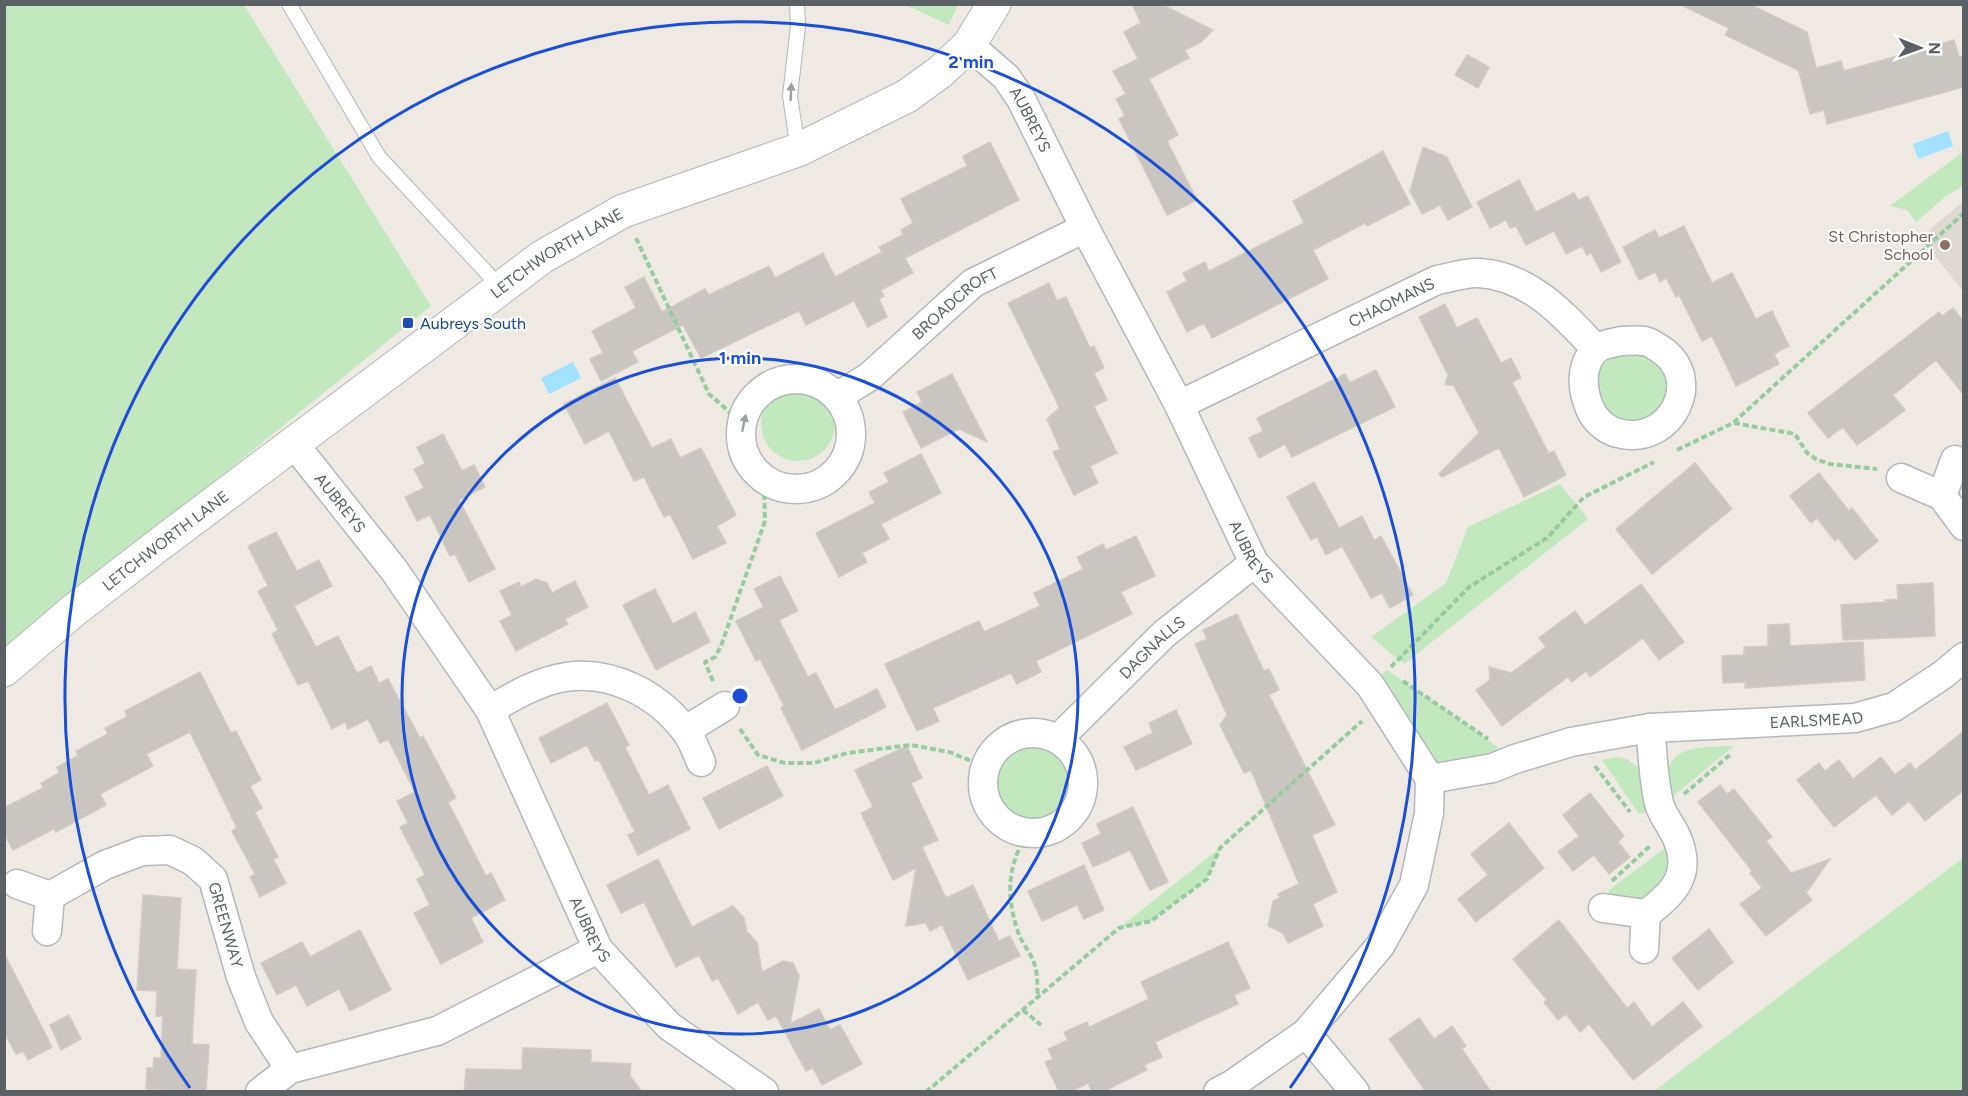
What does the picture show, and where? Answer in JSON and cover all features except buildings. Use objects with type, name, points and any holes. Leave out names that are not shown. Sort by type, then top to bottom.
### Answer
[{"type":"street","name":"LETCHWORTH LANE","points":[[4,670],[73,611],[542,257],[623,210],[798,150],[907,96],[940,72],[969,45],[994,4]]},
{"type":"street","name":"AUBREYS","points":[[969,45],[1006,77],[1021,99],[1085,228],[1179,405],[1254,562],[1370,685],[1430,779]]},
{"type":"street","name":"BROADCROFT","points":[[838,396],[868,377],[973,283],[1085,228]]},
{"type":"street","name":"CHAOMANS","points":[[1179,405],[1437,280],[1478,273],[1515,282],[1553,303],[1596,349]]},
{"type":"street","points":[[805,378],[817,382],[838,396],[848,413],[852,427],[848,455],[832,477],[808,489],[783,488],[764,480],[749,464],[741,440],[742,423],[749,405],[763,389],[785,379],[805,378]]},
{"type":"street","name":"AUBREYS","points":[[294,444],[393,570],[490,710],[598,949],[669,1026],[764,1092]]},
{"type":"street","points":[[1942,496],[1955,460]]},
{"type":"street","points":[[1901,478],[1942,496],[1964,526]]},
{"type":"street","name":"DAGNALLS","points":[[1059,738],[1164,634],[1254,562]]},
{"type":"street","name":"EARLSMEAD","points":[[1430,779],[1493,768],[1515,759],[1586,740],[1650,728],[1855,718],[1894,707],[1944,674],[1964,657]]},
{"type":"street","points":[[490,710],[519,693],[566,677],[600,678],[625,683],[668,711],[686,730],[701,762]]},
{"type":"street","points":[[686,730],[725,706]]},
{"type":"street","points":[[1644,949],[1646,914],[1675,890],[1681,877],[1682,857],[1665,816],[1650,728]]},
{"type":"street","points":[[1027,732],[1059,738],[1075,753],[1084,782],[1075,812],[1061,826],[1027,834],[1014,831],[997,819],[985,802],[984,766],[988,757],[1005,740],[1027,732]]},
{"type":"street","points":[[1218,1092],[1306,1033],[1380,946],[1414,885],[1429,813],[1430,779]]},
{"type":"street","name":"GREENWAY","points":[[50,896],[105,865],[142,851],[170,850],[194,861],[213,879],[241,978],[259,1023],[290,1069]]},
{"type":"street","points":[[17,884],[50,896],[47,931]]},
{"type":"street","points":[[1603,908],[1646,914]]},
{"type":"street","points":[[260,1092],[290,1069],[437,1031],[598,949]]},
{"type":"street","points":[[1306,1033],[1355,1092]]},
{"type":"lane","points":[[289,4],[379,157],[501,288]]},
{"type":"lane","points":[[797,4],[798,26],[790,96],[798,150]]},
{"type":"path","points":[[623,210],[709,394],[742,423]]},
{"type":"path","points":[[1734,423],[1795,434],[1807,453],[1829,464],[1887,470],[1897,473],[1901,478]]},
{"type":"path","points":[[764,480],[765,521],[721,646],[715,657],[705,662],[725,706],[758,755],[785,763],[814,763],[847,753],[911,745],[949,752],[984,766]]},
{"type":"path","points":[[1387,670],[1515,759]]},
{"type":"path","points":[[926,1092],[1119,928],[1151,921],[1207,879],[1220,848],[1382,703]]},
{"type":"path","points":[[1603,908],[1606,886],[1673,804],[1735,749],[1757,722]]},
{"type":"path","points":[[1586,740],[1594,766],[1641,826],[1665,816]]},
{"type":"path","points":[[1027,834],[1015,854],[1010,877],[1010,897],[1018,934],[1035,965],[1038,999]]},
{"type":"path","points":[[1023,1010],[1041,1025]]},
{"type":"shaded area","name":"St Christopher School","points":[[1963,202],[1963,291],[1920,237]]},
{"type":"green space","points":[[4,5],[244,5],[431,306],[5,651]]},
{"type":"green space","points":[[906,5],[958,5],[949,25]]},
{"type":"green space","points":[[1963,152],[1963,186],[1945,197],[1916,222],[1907,210],[1890,206]]},
{"type":"green space","points":[[1646,341],[1680,403],[1611,432],[1587,364]]},
{"type":"green space","points":[[791,387],[805,387],[819,393],[829,403],[835,417],[833,438],[819,455],[805,461],[791,461],[777,455],[767,445],[761,431],[761,417],[767,403],[777,393]]},
{"type":"green space","points":[[1560,484],[1588,519],[1404,664],[1371,637],[1446,583],[1468,527]]},
{"type":"green space","points":[[1387,670],[1515,759],[1430,779],[1370,685]]},
{"type":"green space","points":[[1032,741],[1048,744],[1062,753],[1071,767],[1074,783],[1071,799],[1062,813],[1048,822],[1032,825],[1016,822],[1002,813],[993,799],[990,783],[993,767],[1002,753],[1016,744]]},
{"type":"green space","points":[[1734,746],[1667,801],[1668,769],[1681,753],[1704,747]]},
{"type":"green space","points":[[1616,757],[1627,759],[1641,770],[1647,812],[1639,814],[1602,760]]},
{"type":"green space","points":[[1220,848],[1207,879],[1151,921],[1119,928]]},
{"type":"green space","points":[[1665,848],[1669,854],[1669,880],[1644,901],[1608,899],[1609,890]]},
{"type":"green space","points":[[1963,858],[1963,1091],[1654,1091]]},
{"type":"water","points":[[1948,131],[1953,146],[1918,159],[1913,144]]},
{"type":"water","points":[[573,362],[581,378],[549,394],[541,378]]},
{"type":"place","name":"St Christopher School","points":[[1945,245]]},
{"type":"place","name":"Aubreys South","points":[[408,323]]}]
